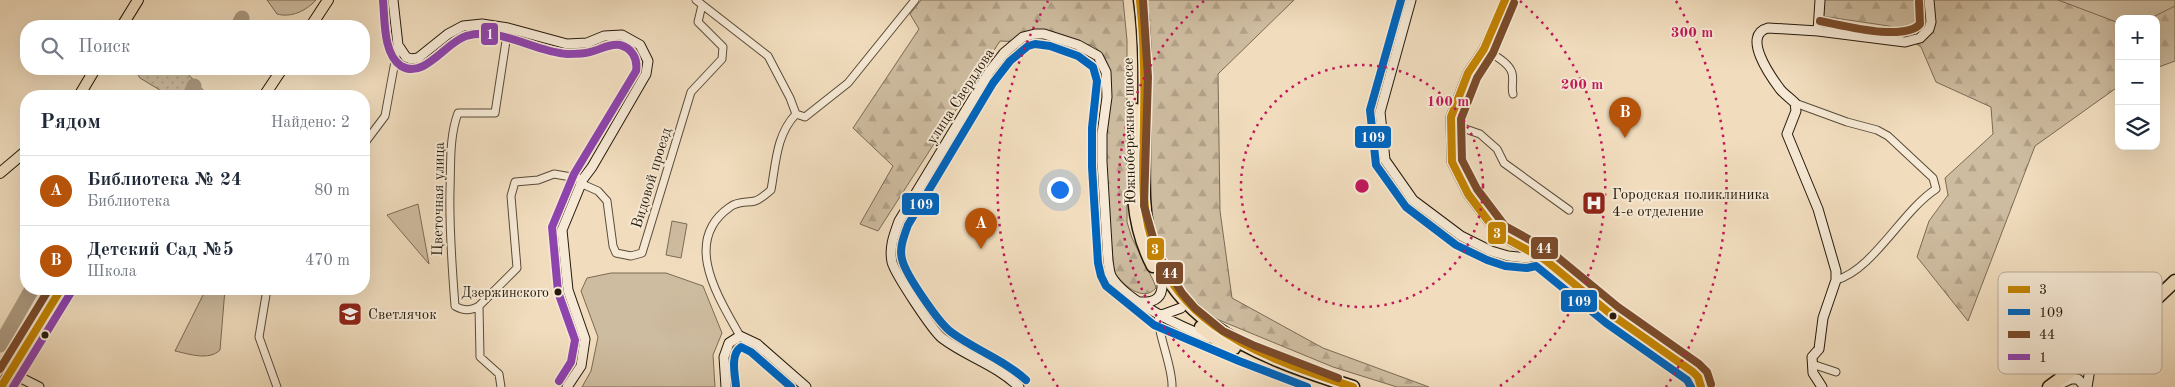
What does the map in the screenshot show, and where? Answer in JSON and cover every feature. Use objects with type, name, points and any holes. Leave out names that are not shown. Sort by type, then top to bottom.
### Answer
[{"type":"highway","name":"Южнобережное шоссе","points":[[1133,0],[1136,27],[1137,74],[1134,207],[1137,229],[1145,251],[1162,282],[1217,340],[1335,387]]},
{"type":"highway","name":"Южнобережное шоссе","points":[[1140,0],[1144,50],[1144,200],[1149,234],[1167,276],[1185,307],[1215,328],[1246,346],[1321,377],[1353,387]]},
{"type":"highway","points":[[2162,293],[2175,281]]},
{"type":"highway","points":[[2162,304],[2175,292]]},
{"type":"highway","points":[[2049,387],[2067,374]]},
{"type":"highway","points":[[2059,387],[2077,374]]},
{"type":"main road","points":[[126,20],[138,0]]},
{"type":"main road","points":[[315,20],[328,0]]},
{"type":"main road","points":[[393,0],[398,45],[406,56],[418,58],[448,34],[463,26],[482,24],[508,28],[567,44],[587,43],[604,36],[622,35],[640,44],[648,61],[646,74],[592,167],[581,181],[562,230],[568,290],[585,339],[581,366],[567,387]]},
{"type":"main road","points":[[1411,0],[1380,112],[1385,160],[1413,200],[1461,236],[1491,251],[1508,256],[1527,258],[1538,255]]},
{"type":"main road","points":[[1505,0],[1502,12],[1484,49],[1468,73],[1451,117],[1452,162],[1468,194],[1498,234],[1538,255],[1612,315],[1693,372],[1698,377],[1701,387]]},
{"type":"main road","points":[[1818,31],[1820,0]]},
{"type":"main road","points":[[1822,387],[1813,372],[1812,355],[1819,348],[1823,318],[1836,280],[1836,271],[1818,209],[1787,134],[1796,111],[1795,102],[1781,91],[1760,59],[1758,36],[1761,30],[1768,28],[1818,31],[1905,42],[1925,35],[1931,22],[1929,0]]},
{"type":"main road","name":"улица Свердлова","points":[[1019,387],[1007,375],[941,338],[900,280],[892,262],[891,243],[899,221],[989,72],[1004,52],[1023,37],[1035,34],[1044,34],[1078,45],[1098,56],[1103,62],[1107,81],[1102,134],[1102,162],[1108,260],[1110,272],[1114,280],[1159,316],[1217,340]]},
{"type":"main road","points":[[82,90],[92,75]]},
{"type":"main road","points":[[268,90],[278,75]]},
{"type":"main road","points":[[0,173],[20,156]]},
{"type":"main road","points":[[1140,302],[1157,300],[1162,294],[1162,282]]},
{"type":"main road","points":[[2,387],[56,295]]},
{"type":"main road","points":[[1159,316],[1185,307]]},
{"type":"main road","points":[[726,387],[724,356],[729,343],[740,336],[757,344],[806,387]]},
{"type":"main road","points":[[10,372],[39,387]]},
{"type":"main road","points":[[2086,387],[2089,374]]},
{"type":"main road","points":[[2053,387],[2071,379],[2078,379],[2086,387]]},
{"type":"street","points":[[696,0],[768,56],[790,98],[796,114],[805,118],[848,83],[915,0]]},
{"type":"street","name":"Видовой проезд","points":[[581,181],[598,191],[607,201],[613,246],[616,253],[631,256],[642,253],[691,92],[722,59],[724,47],[698,22],[702,5]]},
{"type":"street","name":"Цветочная улица","points":[[479,306],[471,310],[462,310],[455,306],[449,201],[454,122],[458,113],[495,113],[508,28]]},
{"type":"street","points":[[370,136],[385,116],[398,45]]},
{"type":"street","points":[[1484,49],[1508,65],[1513,74],[1511,88],[1513,94]]},
{"type":"street","points":[[1795,102],[1847,122],[1883,133],[1933,178],[1936,183],[1936,189],[1912,209],[1869,258],[1848,277],[1836,280]]},
{"type":"street","points":[[740,336],[723,309],[708,269],[706,241],[710,226],[731,206],[742,201],[754,201],[771,190],[775,156],[786,125],[796,114]]},
{"type":"street","points":[[1451,124],[1480,134],[1497,150],[1504,163],[1569,210]]},
{"type":"street","points":[[501,387],[498,374],[480,357],[479,306],[516,268],[511,196],[515,182],[538,180],[554,174],[581,181]]},
{"type":"street","points":[[266,295],[259,337],[277,387]]},
{"type":"street","points":[[1159,316],[1158,322],[1173,376],[1172,387]]},
{"type":"street","points":[[1812,364],[1836,372]]},
{"type":"green space","points":[[267,0],[316,0],[303,10],[293,14],[282,15],[277,14]]},
{"type":"green space","points":[[921,0],[1123,0],[1127,40],[1127,222],[1132,238],[1156,288],[1145,294],[1139,293],[1128,287],[1114,272],[1106,191],[1105,158],[1105,134],[1111,85],[1105,58],[1092,45],[1000,41],[878,231],[860,224],[893,166],[853,128],[919,29],[910,14]]},
{"type":"green space","points":[[1143,0],[1294,0],[1218,74],[1220,211],[1232,298],[1323,348],[1429,387],[1397,387],[1333,367],[1202,313],[1174,278],[1155,240],[1148,190]]},
{"type":"green space","points":[[1822,0],[2175,0],[2175,61],[2160,67],[2160,15],[2115,15],[2115,89],[2035,146],[1968,321],[1917,257],[1929,221],[1948,195],[1945,178],[1993,134],[1991,107],[1936,82],[1921,47],[1889,26],[1821,16]]},
{"type":"green space","points":[[2058,0],[2175,0],[2175,6],[2157,15],[2115,15],[2115,21]]},
{"type":"green space","points":[[138,75],[189,75],[203,90],[160,90]]},
{"type":"green space","points":[[418,204],[429,264],[387,215]]},
{"type":"green space","points":[[672,221],[687,224],[681,258],[666,255]]},
{"type":"green space","points":[[611,273],[666,273],[703,286],[722,333],[713,355],[715,387],[582,387],[591,371],[598,337],[581,291],[587,278]]},
{"type":"green space","points":[[203,295],[225,295],[220,350],[205,356],[175,351]]},
{"type":"waterway","points":[[192,90],[194,86]]},
{"type":"waterway","points":[[0,345],[29,295]]},
{"type":"transit line","name":"3","points":[[1140,0],[1144,73],[1144,198],[1151,240],[1166,274],[1188,302],[1214,326],[1245,345],[1279,361],[1353,387]]},
{"type":"transit line","name":"44","points":[[1143,0],[1148,77],[1144,206],[1161,259],[1182,293],[1195,308],[1223,331],[1255,346],[1338,378]]},
{"type":"transit line","name":"109","points":[[1401,0],[1370,110],[1376,165],[1406,207],[1456,245],[1487,260],[1505,266],[1527,268],[1536,266],[1606,323],[1687,380],[1691,387]]},
{"type":"transit line","name":"3","points":[[1505,0],[1484,49],[1468,73],[1451,117],[1452,162],[1468,194],[1498,234],[1544,259],[1612,315],[1693,372],[1698,377],[1701,387]]},
{"type":"transit line","name":"1","points":[[383,1],[386,36],[391,53],[395,61],[401,66],[410,69],[418,68],[435,59],[458,40],[466,36],[479,34],[491,34],[542,49],[567,54],[585,53],[608,46],[620,45],[631,51],[635,58],[636,71],[574,174],[552,227],[558,292],[575,340],[571,362],[559,381]]},
{"type":"transit line","name":"44","points":[[1820,21],[1872,31],[1901,32],[1912,29],[1920,24],[1919,2]]},
{"type":"transit line","name":"44","points":[[1514,3],[1493,53],[1477,78],[1461,119],[1462,160],[1477,189],[1505,226],[1550,251],[1618,307],[1699,364],[1707,372],[1711,384]]},
{"type":"transit line","name":"109","points":[[1026,380],[1008,366],[960,338],[946,327],[923,298],[909,275],[904,266],[901,251],[908,225],[993,83],[1010,61],[1028,46],[1035,44],[1050,46],[1078,56],[1093,67],[1097,81],[1092,128],[1092,167],[1098,263],[1106,286],[1154,325],[1307,387]]},
{"type":"transit line","name":"44","points":[[0,369],[45,295]]},
{"type":"transit line","name":"3","points":[[1,387],[57,295]]},
{"type":"transit line","name":"1","points":[[13,387],[69,295]]},
{"type":"transit line","name":"109","points":[[736,386],[734,360],[735,354],[741,347],[751,352],[791,387]]},
{"type":"place","name":"Детский Сад №5","points":[[1625,138]]},
{"type":"place","name":"Городская поликлиника 4-е отделение","points":[[1594,203]]},
{"type":"place","name":"Библиотека № 24","points":[[981,249]]},
{"type":"place","name":"Дзержинского","points":[[558,292]]},
{"type":"place","name":"Светлячок","points":[[350,314]]}]
